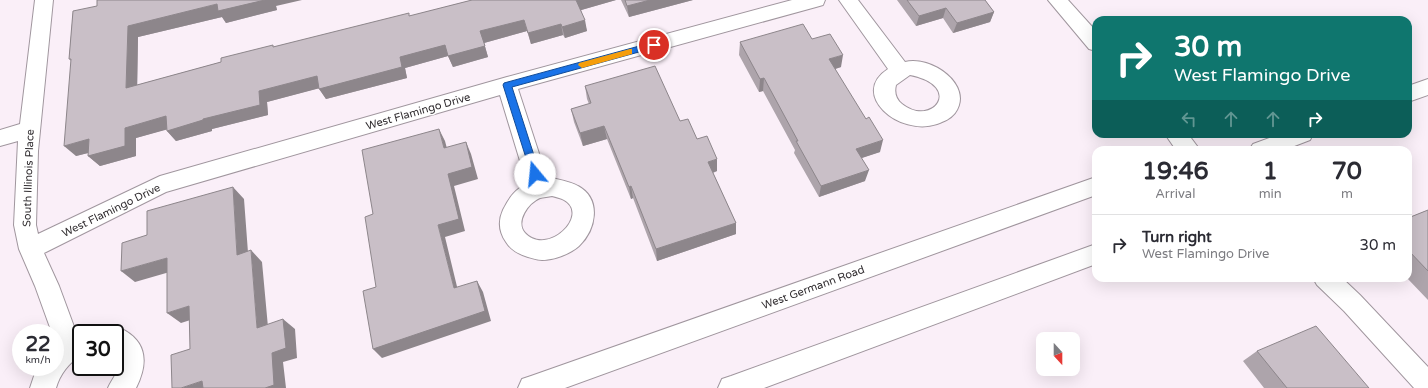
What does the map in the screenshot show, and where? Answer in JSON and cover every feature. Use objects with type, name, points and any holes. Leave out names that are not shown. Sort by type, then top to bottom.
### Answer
[{"type":"street","name":"South Illinois Place","points":[[44,0],[29,130],[25,225],[30,249],[46,286],[69,351]]},
{"type":"street","name":"West Flamingo Drive","points":[[30,249],[160,185],[507,85],[816,0]]},
{"type":"street","points":[[848,0],[900,70]]},
{"type":"street","points":[[1057,0],[1092,39]]},
{"type":"street","points":[[507,85],[540,189]]},
{"type":"street","points":[[1412,93],[1428,87]]},
{"type":"street","points":[[0,138],[29,130]]},
{"type":"street","points":[[1178,138],[1186,146]]},
{"type":"street","points":[[1271,146],[1292,138]]},
{"type":"street","name":"West Germann Road","points":[[531,388],[1092,187]]},
{"type":"street","points":[[731,388],[1092,255]]},
{"type":"street","points":[[1329,282],[1352,303],[1428,385]]},
{"type":"street","points":[[121,388],[131,372],[133,360],[130,349],[124,342]]},
{"type":"street","points":[[43,388],[47,376]]},
{"type":"building","points":[[97,0],[265,0],[218,11],[217,4],[128,26],[126,88],[221,62],[221,58],[273,45],[273,47],[409,13],[409,16],[472,0],[576,0],[585,20],[562,27],[561,24],[528,33],[524,20],[480,31],[485,46],[448,56],[445,45],[400,57],[402,67],[319,89],[317,76],[259,91],[260,105],[203,119],[167,131],[166,116],[125,128],[125,146],[88,156],[89,139],[64,146],[71,59],[69,59],[73,11],[97,6]]},
{"type":"building","points":[[625,0],[650,0],[627,6]]},
{"type":"building","points":[[907,0],[985,0],[994,12],[957,23],[946,8],[919,16]]},
{"type":"building","points":[[803,24],[812,39],[830,34],[843,55],[829,59],[866,119],[869,117],[883,140],[856,149],[869,170],[821,186],[764,78],[760,79],[740,42]]},
{"type":"building","points":[[655,66],[680,121],[688,119],[697,139],[707,136],[717,159],[708,162],[736,223],[656,249],[631,186],[629,187],[604,126],[580,133],[571,109],[591,103],[585,86]]},
{"type":"building","points":[[439,129],[444,148],[466,142],[472,167],[448,174],[459,219],[438,225],[454,288],[477,281],[485,311],[373,349],[363,291],[376,287],[365,217],[373,214],[362,150]]},
{"type":"building","points":[[233,187],[237,255],[251,250],[257,328],[283,319],[286,348],[272,353],[274,385],[265,388],[203,388],[202,381],[181,388],[172,388],[171,355],[190,349],[189,306],[167,313],[167,258],[121,271],[122,243],[147,235],[147,211]]},
{"type":"building","points":[[1428,210],[1428,271],[1412,254],[1412,216]]},
{"type":"building","points":[[1316,326],[1369,388],[1287,388],[1257,351]]},
{"type":"slow traffic","points":[[582,65],[630,52]]},
{"type":"route","points":[[535,174],[507,85],[654,45]]}]
